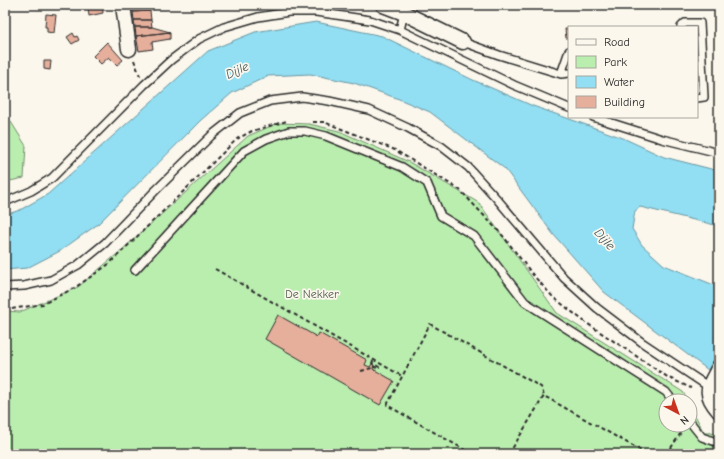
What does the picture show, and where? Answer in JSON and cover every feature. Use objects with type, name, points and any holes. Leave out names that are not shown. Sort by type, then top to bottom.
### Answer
[{"type":"street","points":[[123,5],[129,48]]},
{"type":"street","points":[[383,5],[404,13],[463,42]]},
{"type":"street","points":[[719,366],[708,390],[711,401],[719,410]]},
{"type":"lane","points":[[5,202],[52,178],[144,85],[171,60],[199,40],[224,27],[258,17],[289,12],[316,12],[370,20],[400,30],[514,85],[568,108]]},
{"type":"lane","points":[[400,30],[404,13]]},
{"type":"lane","points":[[682,26],[685,23],[700,23],[704,97],[698,98]]},
{"type":"lane","points":[[463,42],[499,55],[565,73],[568,56]]},
{"type":"lane","points":[[5,288],[24,286],[51,280],[78,265],[105,243],[212,135],[240,113],[270,101],[302,97],[329,101],[369,110],[408,128],[441,146],[468,167],[564,278],[596,308],[708,390]]},
{"type":"lane","points":[[596,118],[662,139],[719,153]]},
{"type":"lane","points":[[135,270],[244,151],[266,139],[288,131],[305,131],[402,167],[427,183],[441,216],[474,236],[525,302],[667,393]]},
{"type":"lane","points":[[698,432],[702,437],[719,443]]},
{"type":"path","points":[[129,48],[144,85]]},
{"type":"path","points":[[5,310],[43,304],[76,287],[108,264],[237,139],[252,131],[284,121],[291,121]]},
{"type":"path","points":[[311,122],[324,122],[395,150],[460,190],[504,237],[552,297],[585,322],[669,378],[694,389],[708,390]]},
{"type":"path","points":[[215,269],[402,376]]},
{"type":"path","points":[[472,454],[387,405],[430,324],[541,387],[544,396],[647,454]]},
{"type":"path","points":[[361,371],[372,368],[373,366],[378,369],[379,367],[372,363],[374,360]]},
{"type":"path","points":[[509,454],[544,396]]},
{"type":"path","points":[[668,454],[681,433]]},
{"type":"green space","points":[[5,121],[11,122],[26,146],[24,178],[5,182]]},
{"type":"green space","name":"De Nekker","points":[[278,123],[309,124],[339,131],[409,162],[479,203],[557,313],[683,392],[658,393],[658,433],[698,433],[698,421],[703,431],[719,435],[719,454],[5,454],[5,311],[20,312],[78,287],[123,249],[248,136]]},
{"type":"water","name":"Dijle","points":[[316,22],[382,36],[473,80],[533,106],[623,138],[664,157],[719,171],[719,226],[640,207],[635,211],[632,229],[642,245],[664,265],[719,287],[719,364],[713,361],[708,370],[604,292],[553,234],[505,169],[430,112],[354,83],[310,74],[268,76],[232,93],[201,120],[98,224],[60,251],[27,268],[5,270],[5,215],[20,210],[48,194],[208,51],[255,32]]},
{"type":"building","points":[[88,5],[100,5],[88,8]]},
{"type":"building","points":[[102,5],[103,13],[89,16],[88,8]]},
{"type":"building","points":[[132,5],[149,5],[150,11],[133,12]]},
{"type":"building","points":[[150,11],[151,20],[134,20],[133,12]]},
{"type":"building","points":[[46,14],[56,15],[54,33],[47,32],[47,27],[45,27]]},
{"type":"building","points":[[134,20],[151,20],[152,27],[135,27]]},
{"type":"building","points":[[135,27],[152,27],[170,32],[136,36]]},
{"type":"building","points":[[565,29],[568,29],[568,38],[566,38]]},
{"type":"building","points":[[170,32],[170,39],[152,42],[153,49],[139,51],[136,36]]},
{"type":"building","points":[[73,33],[79,40],[72,44],[67,37]]},
{"type":"building","points":[[107,42],[123,60],[117,65],[109,57],[101,64],[93,56]]},
{"type":"building","points":[[44,61],[51,61],[50,70],[44,69]]},
{"type":"building","points":[[278,315],[317,337],[319,333],[367,360],[365,365],[370,367],[372,364],[374,365],[373,369],[394,381],[380,405],[265,339]]}]
